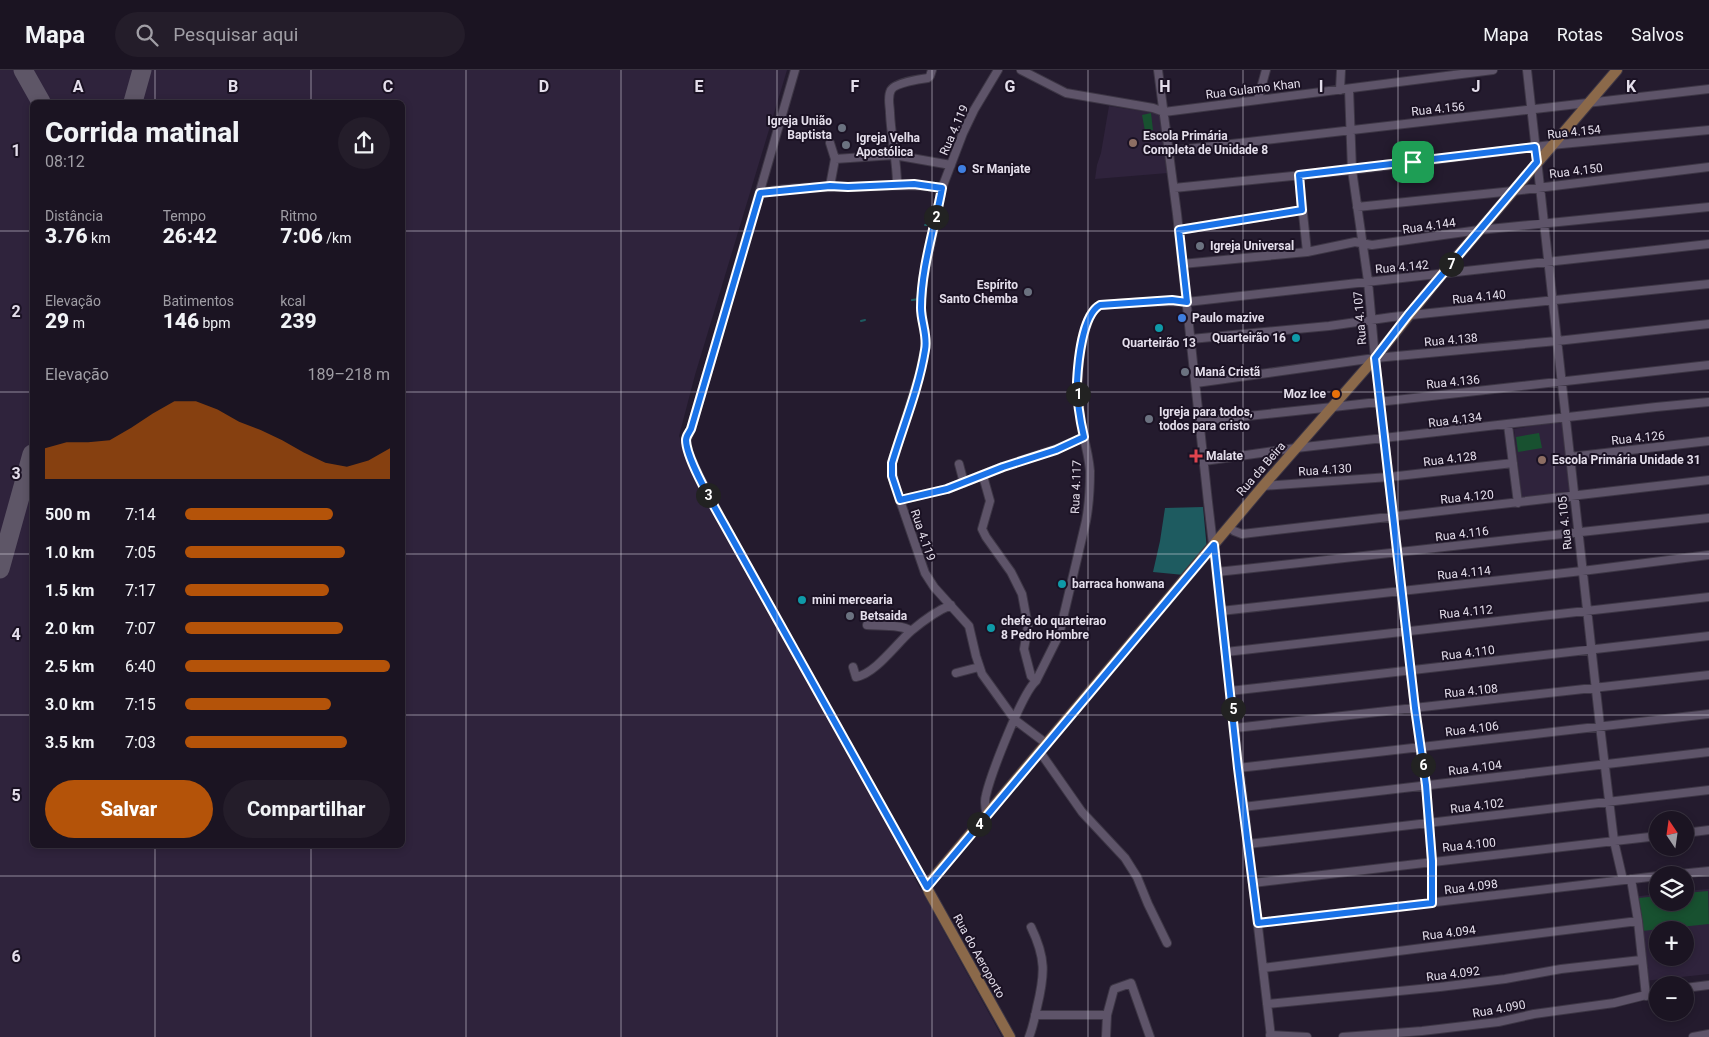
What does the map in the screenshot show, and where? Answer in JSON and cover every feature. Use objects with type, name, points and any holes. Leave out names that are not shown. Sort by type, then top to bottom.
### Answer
[{"type":"main road","name":"Rua da Beira","points":[[927,887],[1263,486],[1375,358],[1408,315],[1479,230],[1617,70]]},
{"type":"main road","name":"Rua do Aeroporto","points":[[927,887],[1010,1037]]},
{"type":"street","points":[[795,70],[691,429],[686,438],[687,445],[694,465],[720,516],[927,887]]},
{"type":"street","points":[[897,184],[890,127],[889,100],[891,90],[901,84],[928,78],[932,70]]},
{"type":"street","name":"Rua 4.119","points":[[998,70],[974,110],[942,188],[924,282],[921,308],[926,341],[925,349],[920,373],[892,463],[892,476],[925,573],[934,587],[969,626],[979,667],[992,689],[1015,720],[1044,748],[1069,796],[1125,858],[1137,877],[1167,943]]},
{"type":"street","points":[[1021,70],[1066,93],[1153,108],[1164,112]]},
{"type":"street","points":[[1158,70],[1170,151],[1238,768],[1271,1036],[1307,1037]]},
{"type":"street","points":[[1258,99],[1266,70]]},
{"type":"street","name":"Rua 4.107","points":[[1341,70],[1352,130],[1352,170],[1368,281],[1415,708],[1426,785],[1432,861],[1432,903]]},
{"type":"street","name":"Rua Gulamo Khan","points":[[1164,112],[1493,70]]},
{"type":"street","points":[[1527,70],[1537,162]]},
{"type":"street","name":"Rua 4.156","points":[[1170,151],[1709,89]]},
{"type":"street","name":"Rua 4.154","points":[[1174,188],[1352,170],[1551,145],[1709,130]]},
{"type":"street","points":[[830,143],[835,159],[830,186]]},
{"type":"street","points":[[835,159],[894,155],[951,165]]},
{"type":"street","name":"Rua 4.105","points":[[1537,162],[1614,841],[1638,921],[1646,996]]},
{"type":"street","name":"Rua 4.150","points":[[1357,207],[1513,191],[1709,167]]},
{"type":"street","points":[[1299,175],[1307,252]]},
{"type":"street","points":[[760,193],[830,186],[848,187],[897,184],[914,184],[942,188]]},
{"type":"street","name":"Rua 4.144","points":[[1182,264],[1307,252],[1355,242],[1372,245],[1479,230],[1709,207]]},
{"type":"street","points":[[1179,230],[1302,210]]},
{"type":"street","name":"Rua 4.142","points":[[1187,302],[1709,244]]},
{"type":"street","name":"Rua 4.140","points":[[1191,339],[1329,326],[1408,315],[1709,284]]},
{"type":"street","name":"Rua 4.117","points":[[987,815],[985,797],[1015,720],[1025,696],[1036,681],[1059,635],[1086,521],[1090,472],[1077,383],[1082,339],[1092,311],[1100,305],[1172,300],[1187,302]]},
{"type":"street","name":"Rua 4.138","points":[[1196,384],[1375,358],[1557,341],[1709,324]]},
{"type":"street","name":"Rua 4.136","points":[[1200,420],[1709,365]]},
{"type":"street","name":"Rua 4.134","points":[[1204,461],[1296,448],[1709,402]]},
{"type":"street","points":[[1508,425],[1518,503]]},
{"type":"street","points":[[900,500],[947,489],[1003,467],[1056,450],[1084,437]]},
{"type":"street","name":"Rua 4.126","points":[[1570,457],[1709,441]]},
{"type":"street","name":"Rua 4.128","points":[[1389,477],[1513,463]]},
{"type":"street","points":[[959,464],[964,483]]},
{"type":"street","points":[[983,476],[990,501],[982,529],[1011,572],[1022,594],[1028,626],[1024,649],[1032,676],[1036,681]]},
{"type":"street","name":"Rua 4.130","points":[[1263,486],[1389,477]]},
{"type":"street","name":"Rua 4.120","points":[[1229,527],[1242,534],[1709,480]]},
{"type":"street","name":"Rua 4.116","points":[[1217,572],[1709,518]]},
{"type":"street","name":"Rua 4.114","points":[[1221,611],[1709,555]]},
{"type":"street","name":"Rua 4.112","points":[[1226,652],[1709,597]]},
{"type":"street","points":[[853,668],[856,678],[865,675],[911,631],[932,615],[951,605]]},
{"type":"street","points":[[867,624],[908,628],[911,631]]},
{"type":"street","name":"Rua 4.110","points":[[1230,691],[1709,636]]},
{"type":"street","points":[[956,673],[979,667]]},
{"type":"street","name":"Rua 4.108","points":[[1235,728],[1709,676]]},
{"type":"street","name":"Rua 4.106","points":[[1238,768],[1709,714]]},
{"type":"street","name":"Rua 4.104","points":[[1243,807],[1709,752]]},
{"type":"street","name":"Rua 4.102","points":[[1248,844],[1709,790]]},
{"type":"street","points":[[1694,832],[1709,830]]},
{"type":"street","name":"Rua 4.100","points":[[1253,883],[1649,837]]},
{"type":"street","points":[[1694,872],[1709,871]]},
{"type":"street","name":"Rua 4.098","points":[[1258,923],[1649,877]]},
{"type":"street","name":"Rua 4.094","points":[[1263,968],[1638,921]]},
{"type":"street","points":[[1029,1037],[1044,970],[1041,952],[1031,927]]},
{"type":"street","name":"Rua 4.092","points":[[1267,1004],[1440,987],[1505,979],[1561,969],[1641,960]]},
{"type":"street","points":[[1106,1037],[1107,1015],[1114,989],[1131,983],[1150,1037]]},
{"type":"street","points":[[1694,987],[1709,985]]},
{"type":"street","name":"Rua 4.090","points":[[1343,1037],[1383,1036],[1498,1022],[1534,1014],[1614,1003],[1649,995]]},
{"type":"street","points":[[1035,1015],[1107,1015]]},
{"type":"street","points":[[1693,1037],[1709,1034]]},
{"type":"shaded area","points":[[0,70],[787,70],[695,375],[679,436],[698,479],[912,863],[910,870],[1002,1037],[0,1037]]},
{"type":"shaded area","name":"Escola Primária Completa de Unidade 8","points":[[1109,106],[1160,114],[1168,173],[1095,179]]},
{"type":"shaded area","points":[[1151,113],[1153,130],[1145,131],[1142,115]]},
{"type":"shaded area","name":"Escola Primária Unidade 31","points":[[1563,421],[1571,492],[1522,498],[1514,429]]},
{"type":"shaded area","points":[[1539,433],[1542,448],[1518,452],[1516,437]]},
{"type":"shaded area","points":[[1203,507],[1207,550],[1184,575],[1153,572],[1165,508]]},
{"type":"shaded area","points":[[1709,889],[1709,974],[1649,976],[1649,980],[1644,981],[1632,897],[1649,895],[1649,911],[1694,911],[1694,890]]},
{"type":"shaded area","points":[[1708,891],[1709,924],[1694,926],[1694,921],[1649,921],[1649,930],[1642,931],[1639,898],[1649,897],[1649,911],[1694,911],[1694,892]]},
{"type":"waterway","points":[[925,225],[930,225]]},
{"type":"waterway","points":[[912,300],[919,299]]},
{"type":"waterway","points":[[861,321],[865,320]]},
{"type":"taxiway","points":[[23,70],[40,100]]},
{"type":"taxiway","points":[[134,100],[142,70]]},
{"type":"taxiway","points":[[0,569],[30,461]]},
{"type":"place","name":"Igreja União Baptista","points":[[842,128]]},
{"type":"place","name":"Escola Primária Completa de Unidade 8","points":[[1133,143]]},
{"type":"place","name":"Igreja Velha Apostólica","points":[[846,145]]},
{"type":"place","name":"Sr Manjate","points":[[962,169]]},
{"type":"place","name":"Igreja Universal","points":[[1200,246]]},
{"type":"place","name":"Espírito Santo Chemba","points":[[1028,292]]},
{"type":"place","name":"Paulo mazive","points":[[1182,318]]},
{"type":"place","name":"Quarteirão 13","points":[[1159,328]]},
{"type":"place","name":"Quarteirão 16","points":[[1296,338]]},
{"type":"place","name":"Maná Cristã","points":[[1185,372]]},
{"type":"place","name":"Moz Ice","points":[[1336,394]]},
{"type":"place","name":"Igreja para todos, todos para cristo","points":[[1149,419]]},
{"type":"place","name":"Malate","points":[[1196,456]]},
{"type":"place","name":"Escola Primária Unidade 31","points":[[1542,460]]},
{"type":"place","name":"barraca honwana","points":[[1062,584]]},
{"type":"place","name":"mini mercearia","points":[[802,600]]},
{"type":"place","name":"Betsaida","points":[[850,616]]},
{"type":"place","name":"chefe do quarteirao 8 Pedro Hombre","points":[[991,628]]},
{"type":"route","points":[[1535,147],[1537,162],[1408,315],[1375,358],[1415,708],[1426,785],[1432,861],[1432,903],[1258,923],[1238,768],[1214,545],[927,887],[706,492],[689,454],[686,438],[691,429],[760,193],[830,186],[848,187],[897,184],[914,184],[942,188],[927,261],[921,308],[926,341],[925,349],[920,373],[891,470],[900,500],[968,482],[989,472],[1056,450],[1084,437],[1077,383],[1082,339],[1092,311],[1100,305],[1172,300],[1187,302],[1179,230],[1302,210],[1299,175],[1413,162],[1535,147]]}]
